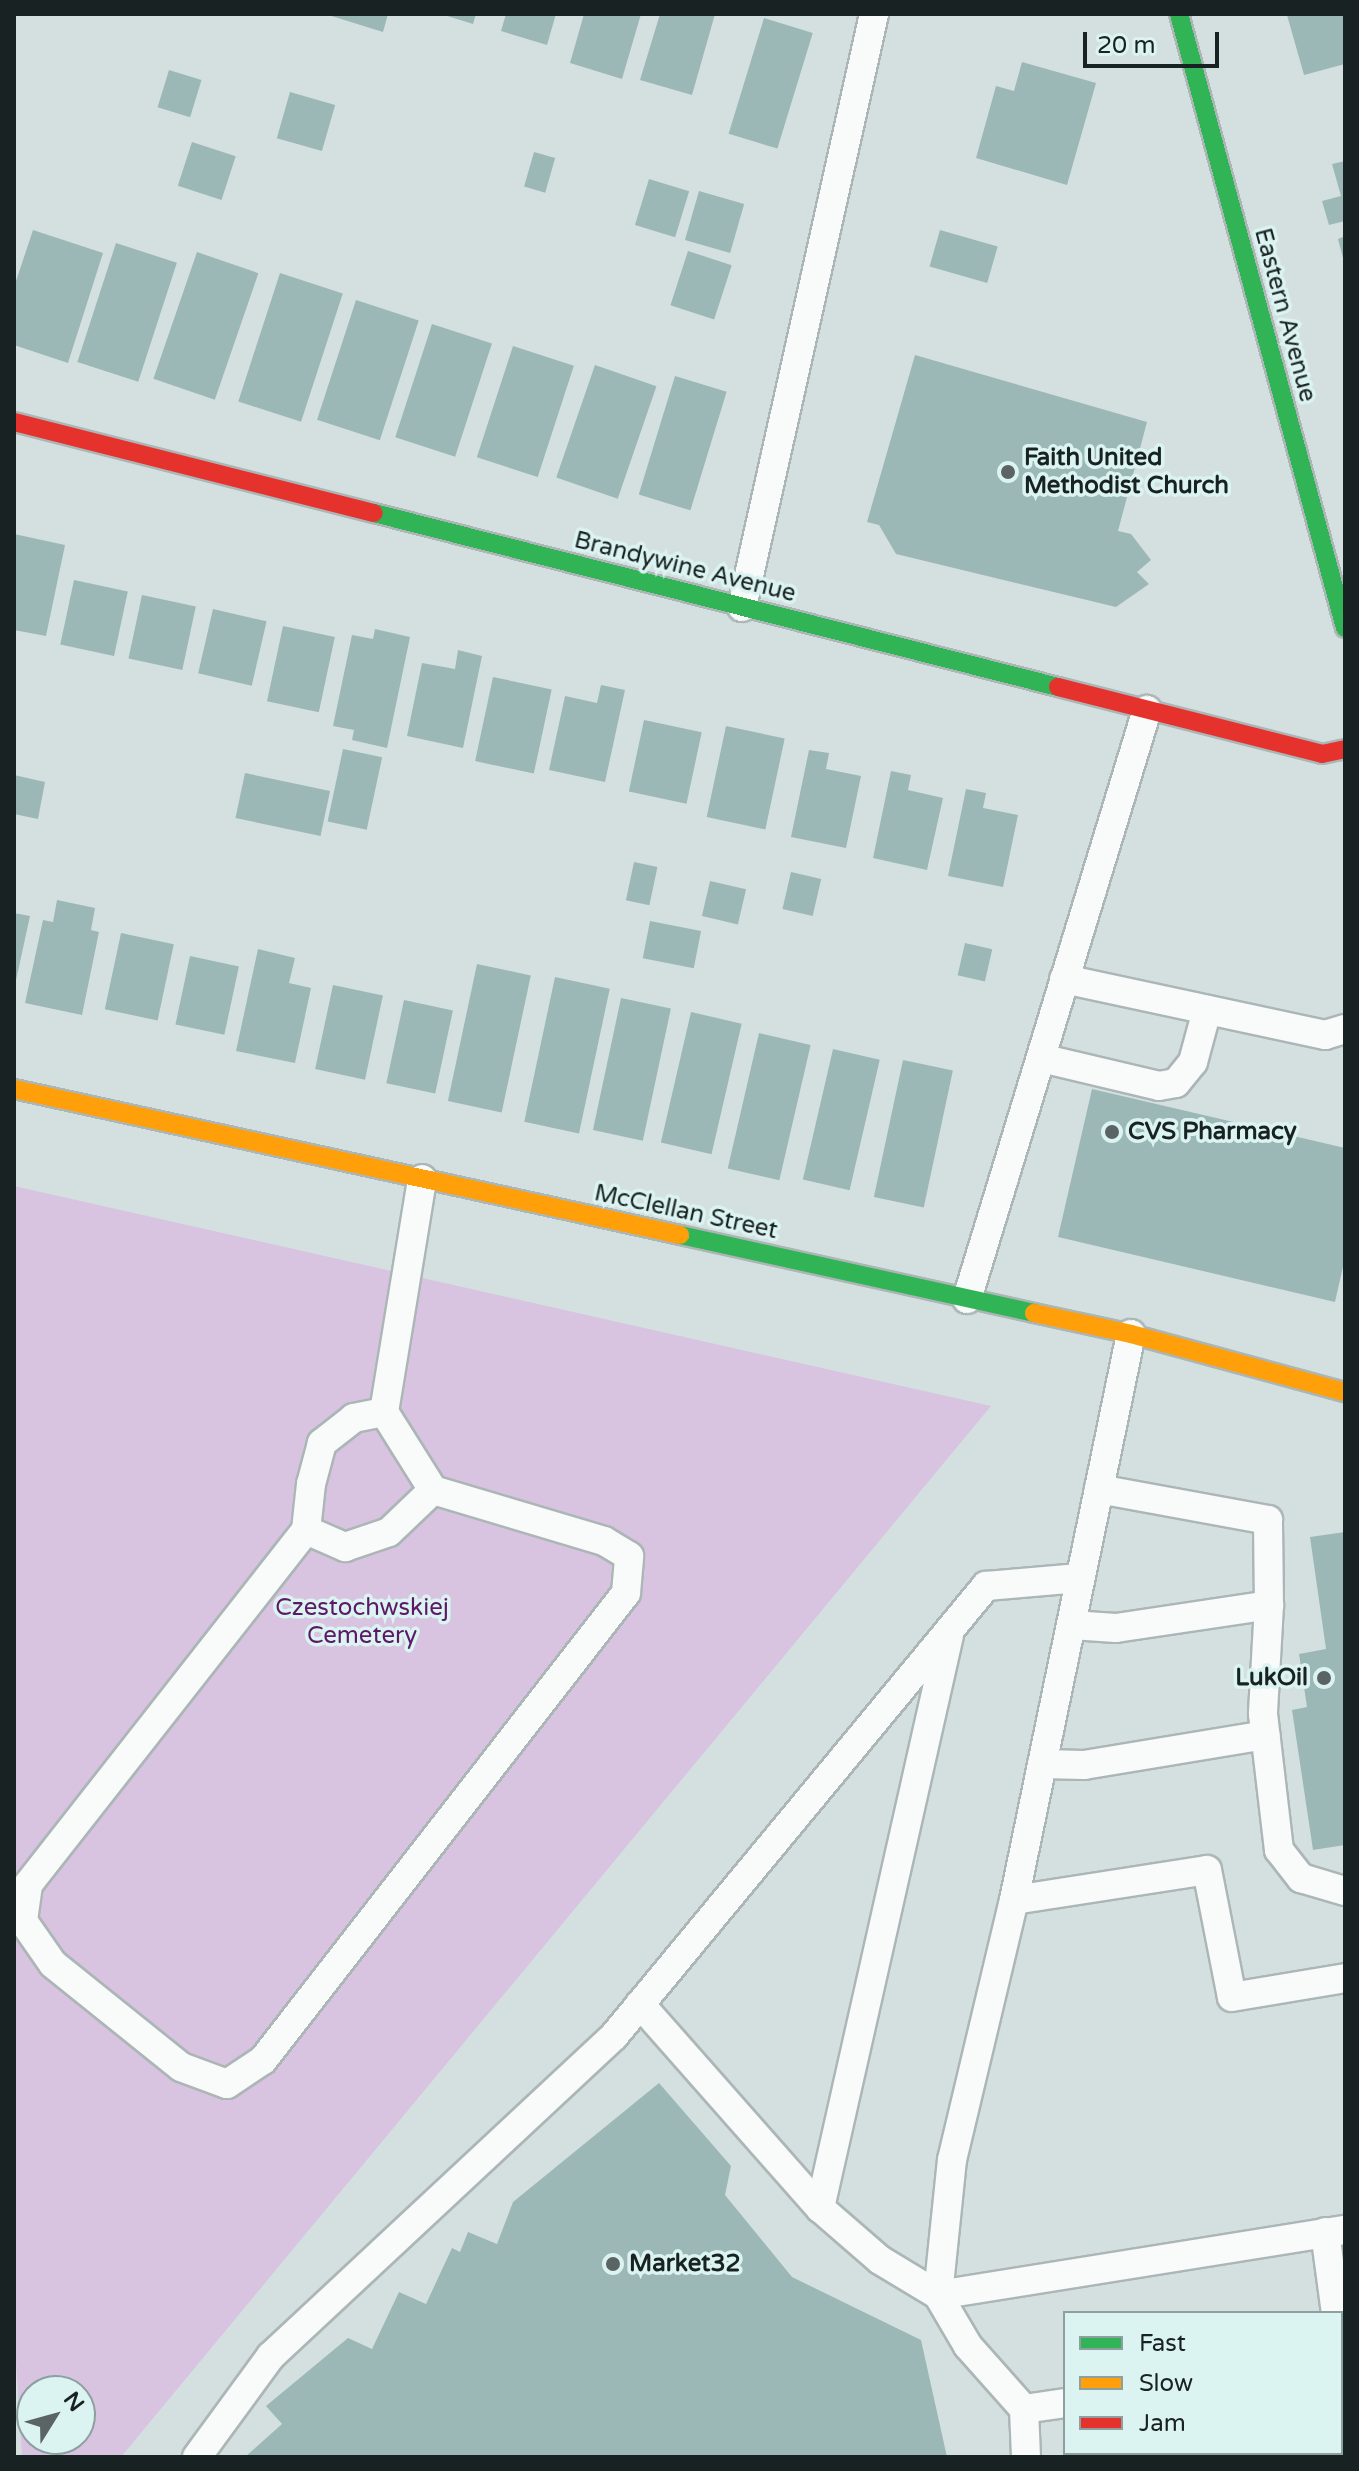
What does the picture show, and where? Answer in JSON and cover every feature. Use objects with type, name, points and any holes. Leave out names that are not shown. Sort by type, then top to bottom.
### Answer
[{"type":"street","name":"Eastern Avenue","points":[[1179,14],[1345,628]]},
{"type":"street","name":"Brandywine Avenue","points":[[14,422],[1322,754],[1345,749]]},
{"type":"street","name":"McClellan Street","points":[[14,1089],[1131,1334],[1345,1392]]},
{"type":"lane","points":[[742,607],[874,14]]},
{"type":"lane","points":[[967,1299],[1147,710]]},
{"type":"lane","points":[[1064,979],[1325,1035],[1345,1029]]},
{"type":"lane","points":[[1041,1058],[1159,1086],[1176,1083],[1193,1062],[1207,1010]]},
{"type":"lane","points":[[384,1412],[354,1418],[322,1443],[311,1484],[306,1530],[28,1885],[23,1921],[53,1964],[181,2067],[227,2084],[263,2060],[626,1593],[629,1556],[604,1541],[433,1490],[384,1412],[422,1179]]},
{"type":"lane","points":[[938,2295],[952,2160],[1014,1900],[1131,1334]]},
{"type":"lane","points":[[1099,1489],[1268,1520],[1269,1605],[1263,1714],[1279,1850],[1301,1878],[1345,1891]]},
{"type":"lane","points":[[306,1530],[345,1547],[389,1532],[433,1490]]},
{"type":"lane","points":[[197,2457],[271,2356],[614,2036],[986,1586],[1080,1578]]},
{"type":"lane","points":[[1071,1625],[1116,1628],[1269,1605]]},
{"type":"lane","points":[[820,2208],[950,1628]]},
{"type":"lane","points":[[1042,1764],[1084,1765],[1266,1735]]},
{"type":"lane","points":[[1014,1900],[1207,1870],[1232,1997],[1345,1978]]},
{"type":"lane","points":[[640,2004],[820,2208],[880,2260],[938,2295],[968,2346],[1024,2409],[1026,2457]]},
{"type":"lane","points":[[938,2295],[1335,2231],[1336,2311]]},
{"type":"lane","points":[[1024,2409],[1063,2403]]},
{"type":"green space","name":"Czestochwskiej Cemetery","points":[[14,1186],[991,1406],[121,2457],[22,2457],[96,2455],[96,2375],[17,2375],[14,2331]]},
{"type":"building","points":[[325,14],[388,14],[383,32]]},
{"type":"building","points":[[441,14],[476,14],[473,24]]},
{"type":"building","points":[[506,14],[556,14],[547,45],[501,31]]},
{"type":"building","points":[[584,14],[641,14],[622,79],[570,63]]},
{"type":"building","points":[[660,14],[715,14],[692,95],[640,80]]},
{"type":"building","points":[[1345,14],[1345,64],[1304,75],[1287,15]]},
{"type":"building","points":[[764,18],[813,33],[777,149],[729,134]]},
{"type":"building","points":[[1022,62],[1096,83],[1067,185],[976,158],[996,86],[1014,91]]},
{"type":"building","points":[[169,70],[202,80],[190,117],[158,107]]},
{"type":"building","points":[[290,92],[335,105],[322,151],[277,138]]},
{"type":"building","points":[[192,142],[236,156],[222,200],[178,186]]},
{"type":"building","points":[[534,152],[555,158],[545,193],[524,187]]},
{"type":"building","points":[[1345,161],[1345,221],[1329,225],[1322,201],[1341,196],[1332,164]]},
{"type":"building","points":[[649,179],[689,191],[675,237],[635,225]]},
{"type":"building","points":[[699,191],[744,204],[730,253],[685,240]]},
{"type":"building","points":[[33,230],[103,253],[68,363],[14,345],[14,287]]},
{"type":"building","points":[[940,230],[998,247],[987,283],[930,267]]},
{"type":"building","points":[[1345,236],[1345,262],[1344,262],[1338,239]]},
{"type":"building","points":[[116,243],[177,263],[138,382],[77,362]]},
{"type":"building","points":[[688,251],[732,265],[714,319],[670,305]]},
{"type":"building","points":[[197,252],[258,273],[215,400],[153,379]]},
{"type":"building","points":[[280,273],[343,293],[301,422],[238,401]]},
{"type":"building","points":[[356,300],[419,320],[380,440],[317,420]]},
{"type":"building","points":[[432,324],[492,343],[455,457],[395,437]]},
{"type":"building","points":[[513,346],[574,366],[538,477],[477,457]]},
{"type":"building","name":"Faith United Methodist Church","points":[[915,355],[1147,422],[1118,531],[1131,534],[1151,560],[1137,572],[1149,584],[1116,607],[896,554],[879,525],[867,522]]},
{"type":"building","points":[[595,365],[656,386],[618,499],[556,478]]},
{"type":"building","points":[[675,376],[727,392],[690,510],[639,495]]},
{"type":"building","points":[[14,534],[65,545],[46,636],[14,630]]},
{"type":"building","points":[[74,580],[128,591],[114,656],[60,645]]},
{"type":"building","points":[[142,595],[196,606],[182,670],[128,659]]},
{"type":"building","points":[[213,609],[267,621],[252,686],[198,673]]},
{"type":"building","points":[[283,626],[335,637],[319,712],[267,701]]},
{"type":"building","points":[[375,629],[410,637],[387,748],[352,740],[354,730],[333,726],[352,635],[373,639]]},
{"type":"building","points":[[458,650],[482,656],[463,748],[407,736],[422,663],[455,669]]},
{"type":"building","points":[[493,677],[552,689],[534,774],[475,761]]},
{"type":"building","points":[[601,685],[625,690],[605,782],[549,770],[565,696],[597,703]]},
{"type":"building","points":[[644,720],[702,732],[687,804],[629,791]]},
{"type":"building","points":[[726,726],[785,738],[765,829],[707,817]]},
{"type":"building","points":[[343,749],[382,757],[367,830],[328,821]]},
{"type":"building","points":[[809,750],[829,753],[826,769],[861,776],[846,848],[791,837]]},
{"type":"building","points":[[891,771],[911,775],[908,790],[943,798],[927,870],[873,858]]},
{"type":"building","points":[[245,773],[330,791],[321,836],[235,818]]},
{"type":"building","points":[[14,775],[45,782],[38,819],[14,814]]},
{"type":"building","points":[[966,789],[986,793],[983,808],[1018,815],[1003,887],[948,876]]},
{"type":"building","points":[[634,862],[657,867],[649,905],[626,900]]},
{"type":"building","points":[[791,872],[821,879],[813,916],[782,909]]},
{"type":"building","points":[[710,881],[746,889],[738,924],[702,916]]},
{"type":"building","points":[[57,900],[95,908],[91,930],[99,932],[82,1015],[25,1003],[43,920],[53,922]]},
{"type":"building","points":[[14,913],[30,916],[15,985],[14,985]]},
{"type":"building","points":[[650,921],[701,931],[694,968],[643,958]]},
{"type":"building","points":[[121,933],[174,944],[158,1021],[105,1009]]},
{"type":"building","points":[[965,943],[992,949],[985,981],[958,975]]},
{"type":"building","points":[[258,949],[295,958],[289,983],[311,988],[295,1063],[236,1051]]},
{"type":"building","points":[[190,956],[239,966],[224,1035],[175,1024]]},
{"type":"building","points":[[477,964],[531,975],[502,1112],[448,1101]]},
{"type":"building","points":[[555,977],[610,989],[579,1133],[524,1122]]},
{"type":"building","points":[[333,985],[383,996],[365,1080],[315,1069]]},
{"type":"building","points":[[621,998],[671,1009],[643,1141],[593,1130]]},
{"type":"building","points":[[404,1000],[453,1010],[435,1094],[386,1083]]},
{"type":"building","points":[[691,1012],[742,1024],[712,1154],[661,1143]]},
{"type":"building","points":[[759,1033],[811,1045],[779,1180],[728,1168]]},
{"type":"building","points":[[833,1049],[880,1060],[850,1190],[803,1180]]},
{"type":"building","points":[[903,1060],[953,1071],[924,1208],[874,1197]]},
{"type":"building","name":"CVS Pharmacy","points":[[1092,1089],[1345,1148],[1345,1258],[1335,1302],[1058,1237]]},
{"type":"building","points":[[1345,1532],[1345,1845],[1313,1850],[1292,1710],[1307,1707],[1299,1654],[1326,1649],[1310,1537]]},
{"type":"building","name":"Market32","points":[[659,2083],[731,2166],[725,2195],[792,2277],[921,2340],[947,2457],[245,2457],[282,2424],[266,2406],[348,2338],[372,2349],[399,2292],[426,2304],[452,2248],[460,2252],[468,2232],[497,2244],[513,2202]]},
{"type":"traffic: fast","points":[[1179,14],[1345,628]]},
{"type":"traffic: fast","points":[[374,513],[1058,687]]},
{"type":"traffic: fast","points":[[680,1235],[1034,1313]]},
{"type":"traffic: slow","points":[[14,1089],[680,1235]]},
{"type":"traffic: slow","points":[[1034,1313],[1131,1334],[1345,1392]]},
{"type":"traffic: jam","points":[[14,422],[374,513]]},
{"type":"traffic: jam","points":[[1058,687],[1322,754],[1345,749]]},
{"type":"place","name":"Faith United Methodist Church","points":[[1008,472]]},
{"type":"place","name":"CVS Pharmacy","points":[[1112,1132]]},
{"type":"place","name":"LukOil","points":[[1324,1678]]},
{"type":"place","name":"Market32","points":[[613,2264]]}]
